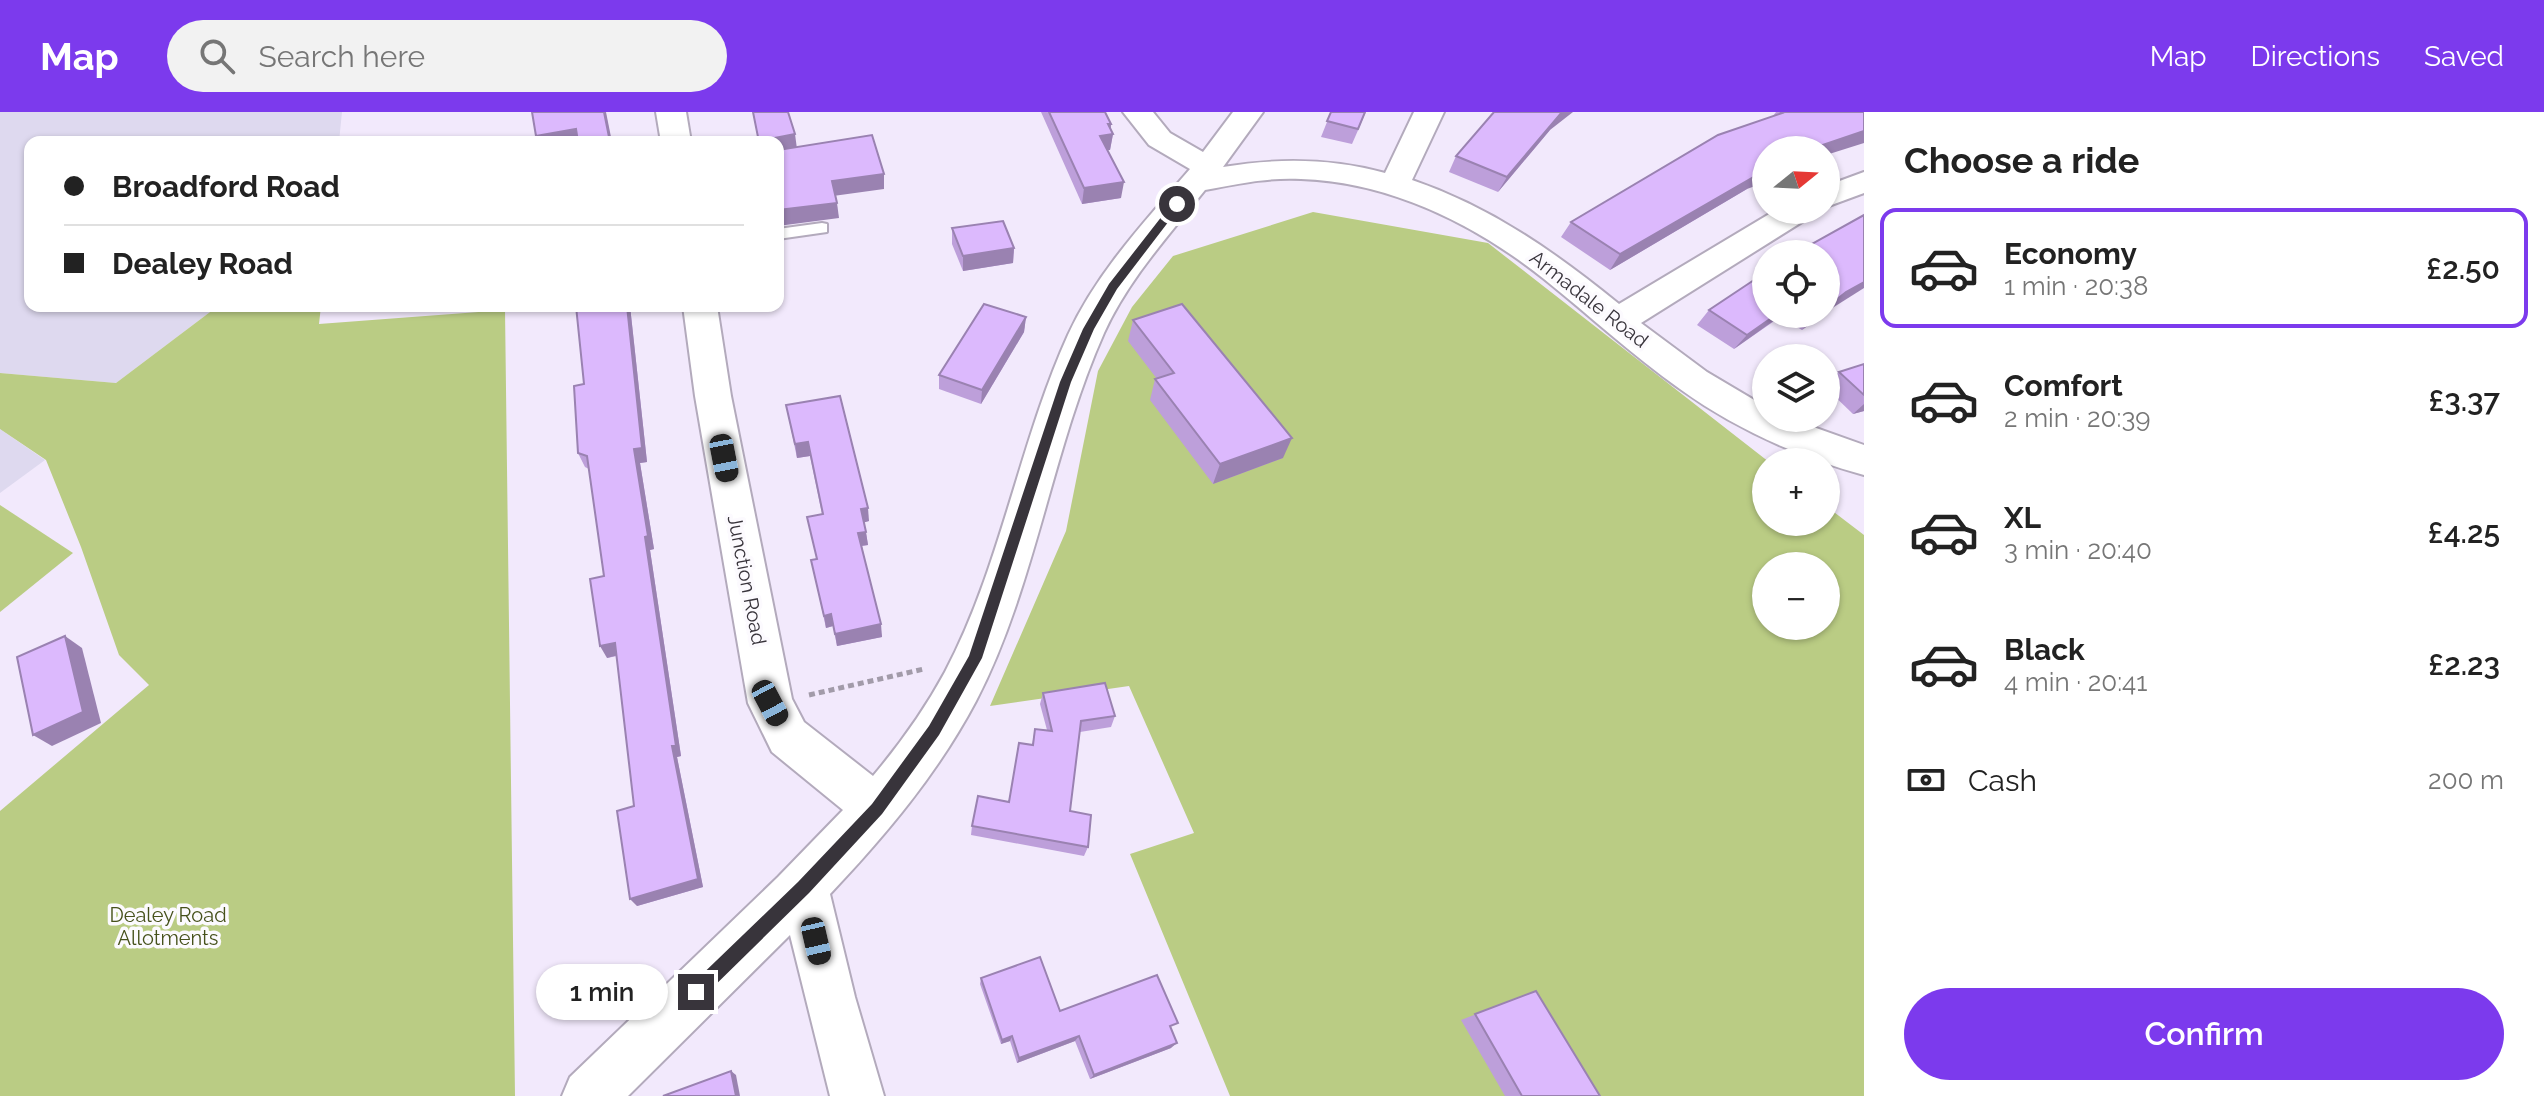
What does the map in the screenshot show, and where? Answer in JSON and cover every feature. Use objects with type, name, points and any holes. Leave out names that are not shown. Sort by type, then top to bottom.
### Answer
[{"type":"street","points":[[671,112],[675,136]]},
{"type":"street","points":[[1138,112],[1155,138],[1201,174]]},
{"type":"street","points":[[1394,185],[1429,112]]},
{"type":"street","points":[[589,1096],[804,887],[877,809],[934,731],[976,658],[1065,382],[1088,329],[1113,287],[1201,174],[1255,128]]},
{"type":"street","name":"Armadale Road","points":[[1255,128],[1302,169]]},
{"type":"street","name":"Armadale Road","points":[[1201,174],[1302,169],[1345,173],[1394,185],[1438,201],[1517,243],[1693,380],[1736,408],[1779,430],[1864,460]]},
{"type":"street","points":[[1840,191],[1864,182]]},
{"type":"street","points":[[1618,321],[1776,224]]},
{"type":"street","name":"Junction Road","points":[[701,312],[713,396],[770,703],[788,737],[877,809]]},
{"type":"street","points":[[804,887],[829,997],[857,1096]]},
{"type":"lane","points":[[784,233],[822,228]]},
{"type":"path","points":[[770,703],[976,658]]},
{"type":"shaded area","points":[[0,112],[342,112],[340,136],[24,136],[24,312],[210,312],[116,383],[0,373]]},
{"type":"shaded area","points":[[0,429],[45,460],[0,493]]},
{"type":"green space","points":[[1313,212],[1488,243],[1752,449],[1752,536],[1840,536],[1840,517],[1864,535],[1864,1096],[1230,1096],[1130,854],[1194,833],[1129,686],[990,706],[1066,531],[1098,371],[1132,307],[1173,256]]},
{"type":"green space","name":"Dealey Road Allotments","points":[[210,312],[320,312],[319,324],[505,312],[515,1096],[0,1096],[0,811],[149,685],[119,655],[46,460],[0,429],[0,373],[116,383]]},
{"type":"green space","points":[[0,505],[73,553],[0,612]]},
{"type":"building","points":[[532,112],[604,112],[609,136],[577,136],[576,129],[536,136]]},
{"type":"building","points":[[753,112],[788,112],[795,134],[758,136]]},
{"type":"building","points":[[1049,112],[1105,112],[1113,134],[1100,136],[1124,182],[1084,188]]},
{"type":"building","points":[[1331,112],[1365,112],[1358,129],[1327,121]]},
{"type":"building","points":[[1494,112],[1562,112],[1507,177],[1456,156]]},
{"type":"building","points":[[1864,112],[1864,131],[1840,139],[1840,136],[1752,136],[1752,178],[1620,254],[1571,222],[1718,135],[1782,113]]},
{"type":"building","points":[[872,135],[884,174],[832,181],[837,203],[784,209],[784,149]]},
{"type":"building","points":[[1864,215],[1864,282],[1840,297],[1840,240],[1819,240]]},
{"type":"building","points":[[1003,221],[1014,248],[963,256],[952,228]]},
{"type":"building","points":[[1752,281],[1752,328],[1757,328],[1747,335],[1709,310]]},
{"type":"building","points":[[984,304],[1026,317],[982,390],[939,375]]},
{"type":"building","points":[[1182,304],[1292,438],[1220,464],[1155,379],[1174,373],[1133,320]]},
{"type":"building","points":[[577,312],[628,312],[642,448],[634,449],[676,746],[672,746],[698,879],[630,899],[617,811],[634,806],[615,643],[600,646],[590,579],[604,576],[587,456],[578,453],[574,386],[584,384]]},
{"type":"building","points":[[1864,364],[1864,395],[1840,373]]},
{"type":"building","points":[[840,396],[868,508],[861,509],[866,532],[858,533],[881,624],[835,634],[831,614],[824,616],[811,560],[817,559],[807,517],[823,514],[808,442],[795,444],[786,405]]},
{"type":"building","points":[[65,636],[83,712],[33,735],[17,657]]},
{"type":"building","points":[[1105,683],[1115,716],[1081,721],[1070,811],[1091,815],[1088,847],[972,826],[978,796],[1009,802],[1019,743],[1033,745],[1035,729],[1052,731],[1043,693]]},
{"type":"building","points":[[1040,957],[1060,1011],[1157,975],[1178,1023],[1170,1026],[1177,1043],[1094,1075],[1079,1036],[1019,1058],[1012,1036],[1002,1040],[981,978]]},
{"type":"building","points":[[1536,991],[1600,1096],[1522,1096],[1475,1014]]},
{"type":"building","points":[[731,1071],[736,1096],[663,1096]]},
{"type":"route","points":[[696,992],[804,887],[877,809],[934,731],[976,658],[1065,382],[1088,329],[1113,287],[1177,204]]}]
